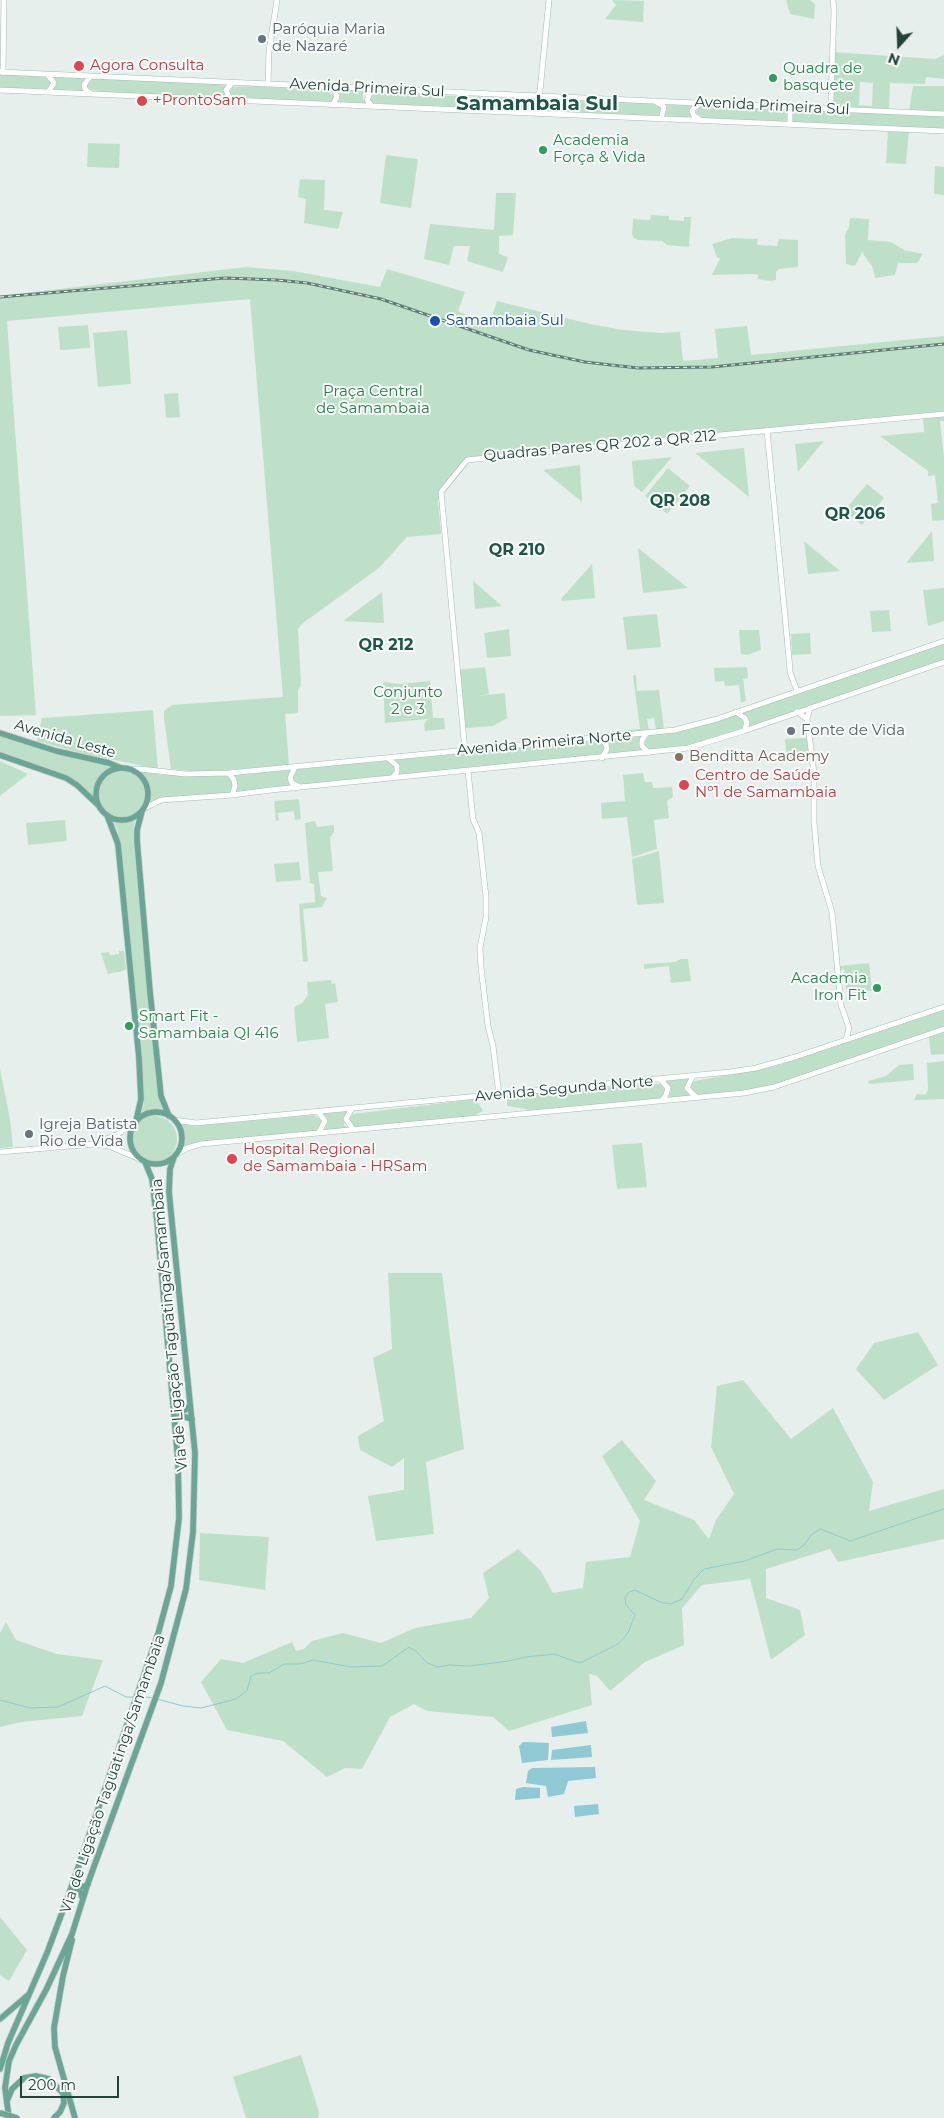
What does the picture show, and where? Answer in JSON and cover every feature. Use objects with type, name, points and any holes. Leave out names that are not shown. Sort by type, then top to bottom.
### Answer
[{"type":"main road","points":[[2,72],[4,0]]},
{"type":"main road","points":[[268,84],[269,51],[277,0]]},
{"type":"main road","points":[[540,94],[549,0]]},
{"type":"main road","points":[[831,109],[833,0]]},
{"type":"main road","name":"Avenida Primeira Sul","points":[[2,72],[232,83],[540,94],[944,114]]},
{"type":"main road","points":[[48,75],[54,83],[49,91]]},
{"type":"main road","points":[[90,76],[84,85],[85,89],[90,93]]},
{"type":"main road","points":[[230,99],[226,90],[232,83]]},
{"type":"main road","points":[[332,86],[337,97],[333,104]]},
{"type":"main road","points":[[372,88],[367,100],[372,106]]},
{"type":"main road","name":"Avenida Primeira Sul","points":[[0,90],[944,131]]},
{"type":"main road","points":[[653,101],[664,107],[661,119]]},
{"type":"main road","points":[[702,103],[694,108],[692,113],[695,117],[702,120]]},
{"type":"main road","points":[[790,107],[790,124]]},
{"type":"main road","name":"Quadras Pares QR 202 a QR 212","points":[[465,751],[441,492],[469,459],[944,414]]},
{"type":"main road","points":[[767,430],[790,672],[797,691]]},
{"type":"main road","name":"Avenida Primeira Norte","points":[[130,770],[140,769],[192,774],[229,773],[687,728],[944,641]]},
{"type":"main road","name":"Avenida Primeira Norte","points":[[143,810],[162,800],[232,795],[688,748],[744,731],[944,662]]},
{"type":"main road","points":[[810,708],[807,719],[814,772],[815,834],[818,866],[832,912],[841,1005],[849,1028],[858,1036]]},
{"type":"main road","points":[[736,712],[745,718],[744,731]]},
{"type":"main road","points":[[797,712],[807,719]]},
{"type":"main road","name":"Avenida Leste","points":[[0,733],[56,751],[108,763],[123,769]]},
{"type":"main road","points":[[647,733],[642,740],[642,746],[649,753]]},
{"type":"main road","points":[[599,738],[606,744],[607,749],[602,758]]},
{"type":"main road","points":[[0,755],[66,778],[77,785],[98,804],[107,816],[118,844],[142,1100],[130,1139],[135,1153],[143,1161]]},
{"type":"main road","points":[[387,757],[398,766],[397,772],[392,778]]},
{"type":"main road","points":[[295,767],[290,775],[290,781],[299,787]]},
{"type":"main road","points":[[0,1152],[94,1144],[109,1146],[143,1161],[161,1163],[176,1155],[182,1140],[179,1126],[172,1118],[161,1096],[150,992],[136,830],[147,802],[146,786],[137,773],[130,770],[123,769],[109,772],[99,783],[96,797],[98,804]]},
{"type":"main road","points":[[468,771],[473,819],[478,833],[486,897],[486,917],[480,948],[481,968],[499,1095]]},
{"type":"main road","points":[[229,773],[235,782],[232,795]]},
{"type":"main road","points":[[107,816],[114,819],[129,819],[143,810]]},
{"type":"main road","name":"Avenida Segunda Norte","points":[[172,1118],[196,1123],[660,1080],[762,1067],[944,1006]]},
{"type":"main road","points":[[846,1040],[849,1028]]},
{"type":"main road","name":"Avenida Segunda Norte","points":[[176,1155],[187,1148],[200,1144],[744,1093],[774,1087],[944,1029]]},
{"type":"main road","points":[[693,1076],[688,1088],[696,1097]]},
{"type":"main road","points":[[660,1080],[668,1088],[662,1101]]},
{"type":"main road","points":[[352,1108],[346,1119],[353,1129]]},
{"type":"main road","points":[[94,1144],[105,1140],[147,1114],[154,1112],[172,1118]]},
{"type":"main road","points":[[318,1112],[325,1121],[318,1133]]},
{"type":"main road","name":"Via de Ligação Taguatinga/Samambaia","points":[[10,2118],[6,2105],[6,2081],[9,2061],[46,1990],[72,1934],[88,1883],[161,1683],[181,1611],[193,1532],[196,1483],[192,1419],[169,1192],[170,1168],[176,1155]]},
{"type":"main road","name":"Via de Ligação Taguatinga/Samambaia","points":[[0,2069],[8,2043],[31,1992],[69,1894],[144,1677],[165,1610],[175,1557],[180,1496],[175,1421],[153,1186],[143,1161]]},
{"type":"main road","points":[[174,1409],[179,1411],[185,1410],[190,1405]]},
{"type":"main road","points":[[175,1421],[185,1416],[192,1419]]},
{"type":"main road","points":[[74,1878],[76,1884],[82,1887],[88,1883]]},
{"type":"main road","points":[[69,1894],[73,1890],[80,1892],[83,1898]]},
{"type":"main road","points":[[72,1934],[54,2028],[55,2047],[75,2118]]},
{"type":"main road","points":[[0,2019],[31,1992]]},
{"type":"main road","points":[[6,2105],[12,2089],[24,2078],[36,2076],[49,2079],[63,2093],[64,2102],[60,2112],[54,2118]]},
{"type":"main road","points":[[0,2113],[17,2118]]},
{"type":"green space","points":[[612,0],[644,1],[643,22],[605,19],[616,5]]},
{"type":"green space","points":[[786,0],[810,0],[815,4],[814,19],[790,14]]},
{"type":"green space","points":[[833,52],[935,59],[944,55],[944,79],[926,77],[925,84],[890,83],[889,110],[830,109]],"holes":[[[860,82],[873,83],[872,106],[859,105]]]},
{"type":"green space","points":[[0,74],[49,77],[52,81],[50,88],[47,89],[0,88]]},
{"type":"green space","points":[[54,76],[87,78],[83,82],[83,91],[53,90],[56,83]]},
{"type":"green space","points":[[92,78],[229,84],[225,88],[227,99],[151,96],[88,90],[86,82]]},
{"type":"green space","points":[[255,86],[328,91],[335,97],[331,102],[326,102],[253,100],[231,97],[229,95],[232,87]]},
{"type":"green space","points":[[913,86],[944,86],[944,114],[909,111]]},
{"type":"green space","points":[[337,89],[366,90],[363,94],[363,99],[367,103],[337,103],[340,96]]},
{"type":"green space","points":[[370,94],[653,103],[660,107],[662,111],[659,116],[372,103],[369,100]]},
{"type":"green space","points":[[663,104],[692,106],[689,112],[693,118],[664,117],[667,109]]},
{"type":"green space","points":[[701,106],[787,110],[787,123],[702,118],[695,112]]},
{"type":"green space","points":[[793,109],[944,116],[944,129],[794,123],[792,122]]},
{"type":"green space","points":[[888,130],[909,131],[906,164],[886,163]]},
{"type":"green space","points":[[88,143],[120,144],[119,168],[87,167]]},
{"type":"green space","points":[[386,155],[418,159],[411,208],[380,203]]},
{"type":"green space","points":[[935,166],[944,167],[944,195],[934,194]]},
{"type":"green space","points":[[300,179],[325,180],[324,210],[343,212],[338,229],[304,223],[306,199],[298,197]]},
{"type":"green space","points":[[496,193],[516,193],[513,235],[499,236],[499,254],[508,257],[503,272],[467,261],[470,246],[454,246],[449,265],[424,259],[430,224],[494,230]]},
{"type":"green space","points":[[651,215],[669,216],[669,220],[684,221],[684,217],[691,217],[689,247],[667,245],[662,241],[638,240],[634,238],[632,235],[633,219],[650,220]]},
{"type":"green space","points":[[850,218],[869,219],[868,240],[891,242],[904,250],[923,254],[917,263],[898,263],[895,275],[875,278],[873,268],[862,252],[855,266],[846,264],[845,234],[849,227]]},
{"type":"green space","points":[[732,238],[758,239],[757,245],[777,246],[779,239],[798,240],[798,267],[779,269],[776,272],[776,280],[770,281],[757,279],[759,275],[754,274],[712,275],[720,259],[717,257],[712,244]]},
{"type":"green space","name":"Praça Central de Samambaia","points":[[246,267],[293,271],[380,287],[387,269],[465,292],[458,311],[489,325],[497,301],[590,324],[623,330],[662,333],[690,331],[680,332],[683,361],[718,358],[715,329],[747,326],[751,355],[944,336],[944,413],[472,459],[438,501],[441,534],[407,537],[379,568],[303,623],[298,629],[301,685],[298,690],[298,713],[285,714],[289,765],[201,772],[171,769],[164,711],[172,705],[283,697],[250,299],[7,321],[36,715],[0,716],[0,296]]},
{"type":"green space","points":[[88,325],[90,348],[60,350],[58,327]]},
{"type":"green space","points":[[127,330],[131,384],[98,387],[93,333]]},
{"type":"green space","points":[[178,393],[180,417],[166,418],[164,394]]},
{"type":"green space","points":[[944,416],[944,421],[940,421],[944,458],[944,520],[932,521],[931,504],[938,503],[935,475],[928,476],[928,471],[880,436],[924,432],[925,442],[923,418]]},
{"type":"green space","points":[[824,441],[798,472],[795,444]]},
{"type":"green space","points":[[744,448],[749,497],[695,453]]},
{"type":"green space","points":[[672,457],[642,492],[634,486],[632,461]]},
{"type":"green space","points":[[580,465],[582,502],[543,470]]},
{"type":"green space","points":[[668,468],[690,486],[667,514],[645,496]]},
{"type":"green space","points":[[867,484],[884,498],[862,525],[844,511]]},
{"type":"green space","points":[[932,531],[934,561],[906,563]]},
{"type":"green space","points":[[804,541],[840,571],[808,574]]},
{"type":"green space","points":[[638,548],[688,588],[643,593]]},
{"type":"green space","points":[[592,564],[595,598],[562,601],[561,599]]},
{"type":"green space","points":[[473,581],[502,606],[475,609]]},
{"type":"green space","points":[[944,588],[944,621],[928,626],[923,590]]},
{"type":"green space","points":[[382,592],[384,623],[343,621]]},
{"type":"green space","points":[[889,610],[891,631],[872,632],[870,611]]},
{"type":"green space","points":[[657,614],[661,647],[627,650],[623,617]]},
{"type":"green space","points":[[509,629],[511,656],[487,658],[484,633]]},
{"type":"green space","points":[[739,630],[759,630],[761,650],[747,655],[741,654]]},
{"type":"green space","points":[[810,633],[811,654],[792,655],[791,634]]},
{"type":"green space","points":[[944,642],[944,663],[689,749],[162,801],[145,808],[148,798],[147,787],[143,777],[133,770],[163,775],[224,776],[636,737],[687,730]]},
{"type":"green space","points":[[485,667],[489,694],[477,696],[505,693],[507,718],[493,726],[466,728],[462,724],[456,670]]},
{"type":"green space","points":[[747,667],[748,678],[743,679],[746,701],[741,702],[739,685],[725,686],[724,681],[715,682],[714,668]]},
{"type":"green space","points":[[633,675],[636,675],[637,691],[659,690],[664,730],[656,730],[654,718],[647,719],[649,731],[588,736],[588,734],[640,729]]},
{"type":"green space","name":"Conjunto 2 e 3","points":[[430,681],[433,718],[444,718],[445,729],[425,731],[424,724],[428,719],[385,723],[383,682],[400,684]]},
{"type":"green space","points":[[153,710],[158,769],[85,754],[37,741],[42,718]]},
{"type":"green space","points":[[0,733],[120,768],[111,771],[99,781],[96,789],[97,803],[66,780],[0,753]]},
{"type":"green space","points":[[807,738],[809,760],[787,762],[785,739]]},
{"type":"green space","points":[[0,761],[28,774],[0,796]]},
{"type":"green space","points":[[122,771],[135,775],[141,781],[145,794],[141,807],[135,813],[122,817],[109,813],[103,807],[99,794],[103,781],[109,775]]},
{"type":"green space","points":[[643,773],[645,782],[652,782],[653,788],[672,787],[673,797],[667,801],[669,818],[654,820],[657,849],[632,857],[627,817],[602,819],[601,803],[625,801],[623,775]]},
{"type":"green space","points":[[299,799],[301,819],[295,820],[294,811],[278,813],[279,820],[276,821],[274,801]]},
{"type":"green space","points":[[135,818],[133,830],[134,846],[156,1081],[162,1110],[150,1109],[142,1112],[144,1095],[121,850],[117,829],[111,819],[122,821]]},
{"type":"green space","points":[[65,820],[67,841],[28,845],[26,823]]},
{"type":"green space","points":[[315,821],[317,827],[334,825],[334,832],[330,838],[333,871],[318,872],[321,896],[327,898],[322,907],[303,909],[308,961],[303,962],[299,904],[315,902],[314,884],[310,883],[305,823]]},
{"type":"green space","points":[[659,851],[664,903],[637,905],[632,859]]},
{"type":"green space","points":[[299,862],[301,880],[276,882],[274,864]]},
{"type":"green space","points":[[119,951],[124,951],[126,969],[108,974],[101,953],[119,954]]},
{"type":"green space","points":[[681,959],[688,959],[691,981],[671,983],[669,966],[644,969],[644,964],[675,962]]},
{"type":"green space","points":[[869,963],[872,991],[847,993],[844,969],[840,970],[839,966]]},
{"type":"green space","points":[[331,980],[332,984],[335,983],[338,1002],[325,1004],[329,1038],[297,1042],[294,1007],[302,1003],[308,995],[307,982]]},
{"type":"green space","points":[[944,1010],[944,1026],[774,1086],[744,1092],[697,1095],[690,1089],[691,1084],[695,1081],[773,1067]]},
{"type":"green space","points":[[944,1032],[944,1054],[931,1055],[929,1037]]},
{"type":"green space","points":[[944,1061],[944,1099],[914,1100],[917,1094],[925,1095],[928,1090],[927,1063]]},
{"type":"green space","points":[[913,1064],[914,1080],[869,1084],[868,1081],[886,1076],[899,1065]]},
{"type":"green space","points":[[0,1069],[10,1119],[13,1147],[0,1148]]},
{"type":"green space","points":[[688,1079],[685,1088],[690,1096],[667,1099],[671,1091],[666,1081]]},
{"type":"green space","points":[[661,1084],[666,1091],[661,1100],[531,1112],[526,1109],[507,1106],[509,1098],[522,1095]]},
{"type":"green space","points":[[476,1099],[483,1111],[471,1117],[355,1127],[350,1124],[349,1119],[353,1114]]},
{"type":"green space","points":[[348,1111],[345,1116],[344,1125],[348,1128],[324,1131],[328,1122],[323,1113]]},
{"type":"green space","points":[[314,1115],[321,1120],[321,1128],[316,1132],[210,1141],[187,1145],[181,1149],[184,1139],[179,1122],[192,1126]]},
{"type":"green space","points":[[154,1116],[167,1120],[173,1126],[177,1139],[173,1152],[167,1158],[154,1162],[141,1158],[135,1152],[131,1139],[135,1126],[141,1120]]},
{"type":"green space","points":[[642,1143],[647,1187],[617,1189],[612,1145]]},
{"type":"green space","points":[[388,1273],[442,1273],[464,1449],[426,1462],[434,1534],[376,1541],[368,1496],[404,1490],[404,1458],[392,1467],[360,1450],[358,1436],[384,1421],[373,1358],[392,1349]]},
{"type":"green space","points":[[918,1332],[938,1365],[884,1400],[856,1369],[874,1343]]},
{"type":"green space","points":[[743,1380],[791,1439],[833,1408],[873,1482],[869,1511],[944,1489],[944,1539],[838,1562],[830,1549],[766,1569],[766,1598],[800,1610],[805,1635],[771,1660],[750,1579],[702,1585],[682,1608],[684,1645],[645,1662],[610,1691],[597,1676],[589,1674],[592,1705],[509,1731],[493,1717],[427,1711],[414,1704],[390,1717],[362,1769],[345,1768],[327,1777],[283,1741],[227,1730],[201,1682],[221,1659],[243,1663],[292,1642],[296,1651],[304,1649],[312,1641],[343,1633],[381,1643],[415,1628],[471,1618],[489,1598],[483,1573],[518,1549],[541,1571],[553,1593],[583,1588],[586,1562],[630,1557],[640,1521],[602,1456],[622,1440],[656,1481],[644,1500],[694,1520],[709,1539],[716,1520],[734,1494],[711,1447],[717,1386]]},
{"type":"green space","points":[[200,1533],[269,1537],[265,1590],[199,1580]]},
{"type":"green space","points":[[6,1622],[16,1640],[57,1654],[103,1660],[82,1716],[21,1722],[0,1727],[0,1633]]},
{"type":"green space","points":[[0,1917],[27,1950],[9,1981],[0,1975]]},
{"type":"green space","points":[[301,2055],[319,2112],[318,2118],[246,2118],[233,2077]]},
{"type":"water","points":[[586,1721],[588,1733],[552,1737],[551,1727]]},
{"type":"water","points":[[523,1742],[549,1743],[548,1760],[522,1763],[519,1746]]},
{"type":"water","points":[[591,1745],[592,1757],[551,1760],[552,1750]]},
{"type":"water","points":[[595,1767],[596,1778],[568,1781],[564,1794],[548,1797],[546,1786],[526,1783],[528,1771],[532,1768]]},
{"type":"water","points":[[523,1787],[540,1788],[540,1798],[515,1800],[516,1789]]},
{"type":"water","points":[[598,1804],[599,1814],[575,1817],[574,1806]]},
{"type":"waterway","points":[[157,1699],[183,1706],[201,1708],[236,1699],[247,1691],[251,1676],[258,1673],[269,1673],[284,1664],[300,1664],[313,1660],[351,1667],[382,1666],[409,1647],[416,1651],[427,1663],[438,1667],[449,1665],[469,1666],[554,1654],[580,1663],[618,1644],[628,1633],[635,1615],[626,1605],[625,1598],[629,1592],[635,1590],[660,1602],[670,1604],[682,1599],[694,1579],[704,1569],[745,1561],[777,1549],[797,1550],[804,1545],[812,1534],[821,1529],[850,1541],[944,1509]]},
{"type":"waterway","points":[[0,1700],[30,1708],[58,1707],[105,1686],[126,1697],[133,1697]]},
{"type":"waterway","points":[[140,1696],[153,1698]]},
{"type":"railway","points":[[0,297],[225,278],[307,283],[381,299],[529,350],[585,362],[638,368],[712,367],[944,344]]},
{"type":"place","name":"Paróquia Maria de Nazaré","points":[[262,39]]},
{"type":"place","name":"Agora Consulta","points":[[79,66]]},
{"type":"place","name":"Quadra de basquete","points":[[773,78]]},
{"type":"place","name":"+ProntoSam","points":[[142,101]]},
{"type":"place","name":"Academia Força & Vida","points":[[543,150]]},
{"type":"place","name":"Samambaia Sul","points":[[435,321]]},
{"type":"place","name":"Fonte de Vida","points":[[791,731]]},
{"type":"place","name":"Benditta Academy","points":[[679,757]]},
{"type":"place","name":"Centro de Saúde Nº1 de Samambaia","points":[[684,785]]},
{"type":"place","name":"Academia Iron Fit","points":[[877,988]]},
{"type":"place","name":"Smart Fit - Samambaia QI 416","points":[[129,1026]]},
{"type":"place","name":"Igreja Batista Rio de Vida","points":[[29,1134]]},
{"type":"place","name":"Hospital Regional de Samambaia - HRSam","points":[[232,1159]]},
{"type":"district","name":"Samambaia Sul","points":[[537,104]]},
{"type":"district","name":"QR 208","points":[[680,501]]},
{"type":"district","name":"QR 206","points":[[855,514]]},
{"type":"district","name":"QR 210","points":[[517,550]]},
{"type":"district","name":"QR 212","points":[[386,645]]}]
